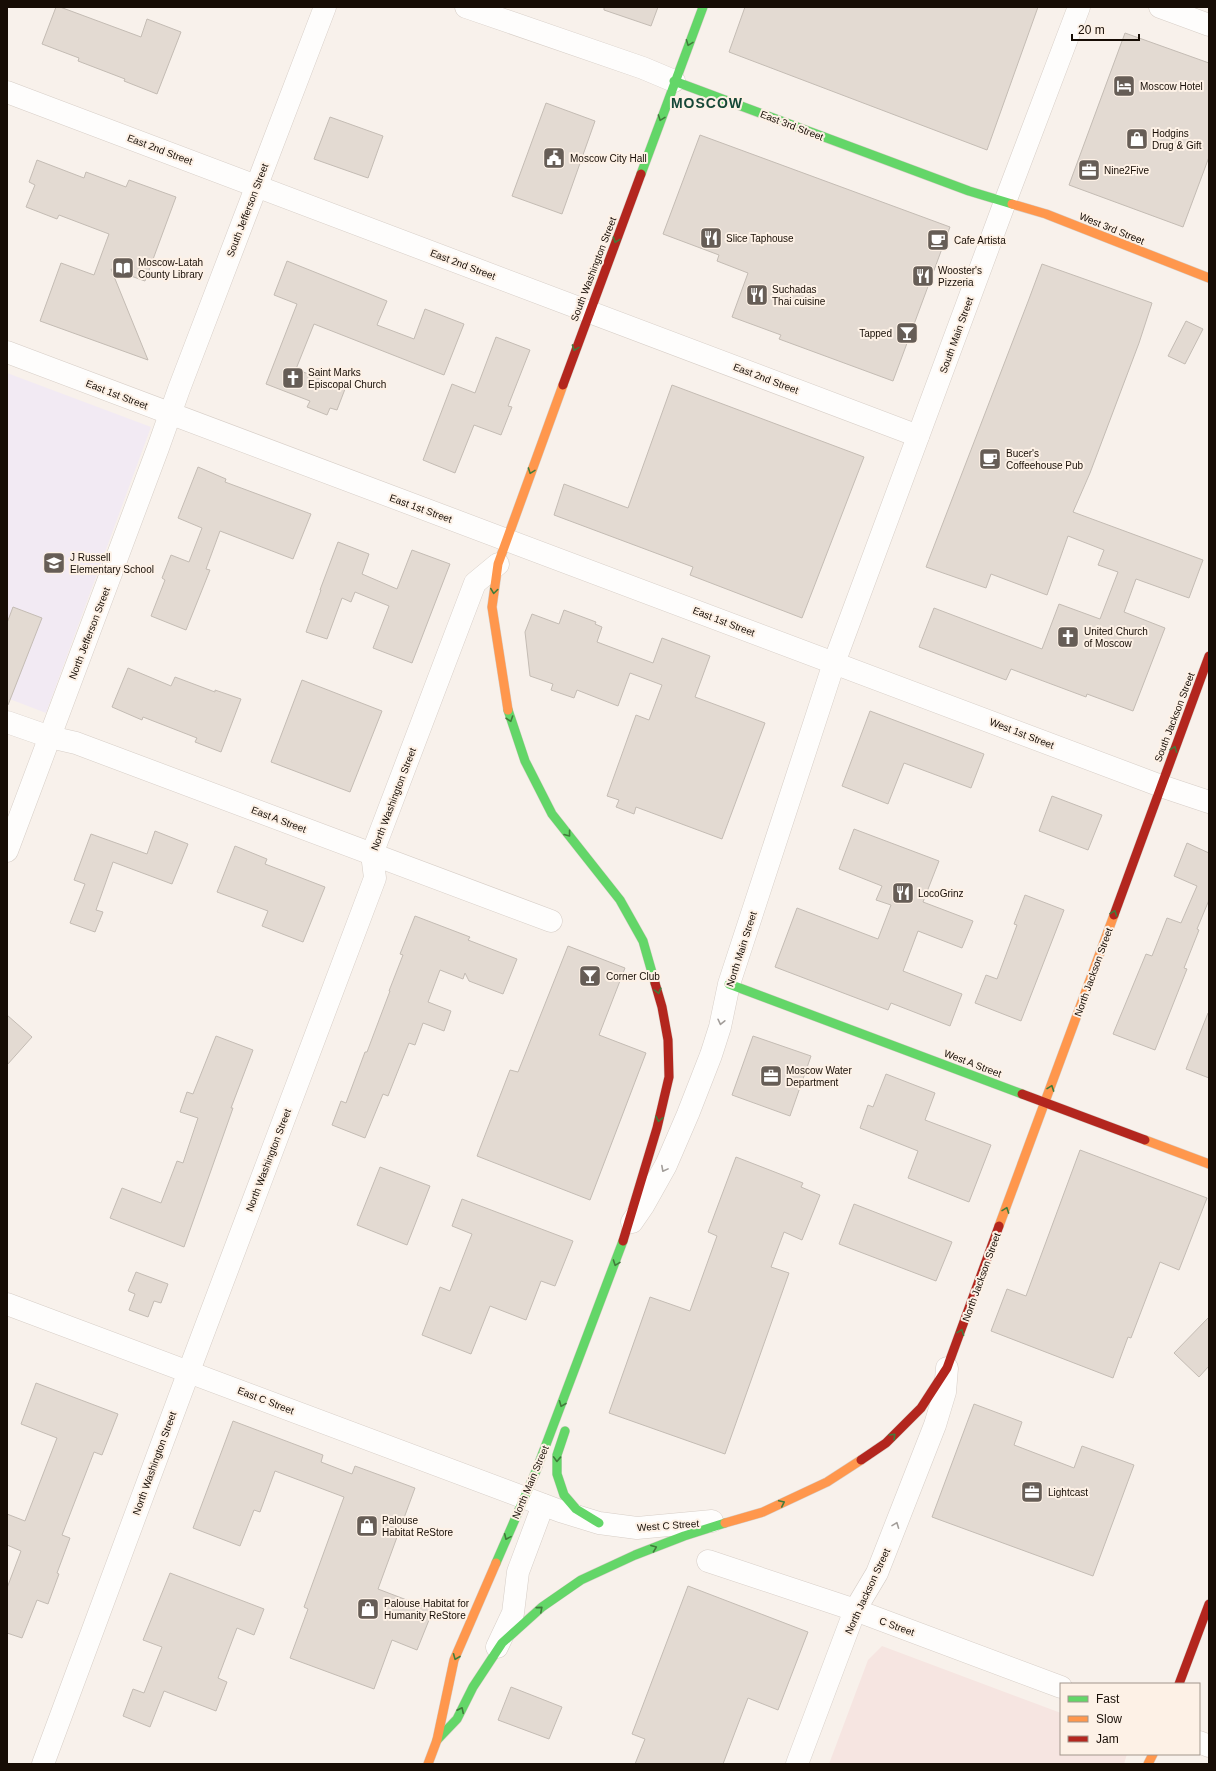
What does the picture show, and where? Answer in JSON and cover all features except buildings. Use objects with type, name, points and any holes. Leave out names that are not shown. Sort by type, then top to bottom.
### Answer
[{"type":"main road","name":"South Washington Street","points":[[498,564],[674,81],[703,7]]},
{"type":"main road","name":"East 3rd Street","points":[[674,81],[961,188],[1005,202]]},
{"type":"main road","name":"West 3rd Street","points":[[1005,202],[1046,214],[1209,278]]},
{"type":"main road","name":"North Main Street","points":[[428,1764],[437,1740],[454,1660],[533,1501],[576,1368],[629,1226],[657,1128],[668,1077],[668,1040],[662,1007],[643,941],[620,900],[552,814],[525,761],[508,711],[492,607],[498,564]]},
{"type":"main road","name":"South Jackson Street","points":[[1160,786],[1209,656]]},
{"type":"main road","name":"North Jackson Street","points":[[947,1368],[1160,786]]},
{"type":"main road","name":"West A Street","points":[[729,984],[1209,1164]]},
{"type":"main road","points":[[576,1368],[576,1389]]},
{"type":"main road","name":"North Main Street","points":[[437,1740],[457,1719],[473,1687],[495,1651],[542,1606],[581,1580],[649,1550],[763,1512],[827,1482],[886,1443],[920,1408],[947,1368]]},
{"type":"main road","points":[[568,1422],[556,1455],[557,1474],[564,1495],[576,1509],[599,1523]]},
{"type":"main road","points":[[1179,1683],[1209,1604]]},
{"type":"main road","points":[[1148,1764],[1152,1755]]},
{"type":"street","name":"South Jefferson Street","points":[[170,414],[325,7]]},
{"type":"street","name":"East 3rd Street","points":[[466,7],[643,68],[674,81]]},
{"type":"street","name":"South Main Street","points":[[834,663],[1079,7]]},
{"type":"street","points":[[1160,7],[1209,25]]},
{"type":"street","name":"East 2nd Street","points":[[7,92],[918,436]]},
{"type":"street","name":"East 1st Street","points":[[7,352],[834,663]]},
{"type":"street","name":"North Jefferson Street","points":[[7,851],[170,414]]},
{"type":"street","name":"North Washington Street","points":[[43,1764],[375,878],[372,854],[475,583],[498,564]]},
{"type":"street","name":"West 1st Street","points":[[834,663],[1160,786],[1209,802]]},
{"type":"street","name":"North Main Street","points":[[629,1226],[644,1206],[666,1165],[712,1055],[729,984],[834,663]]},
{"type":"street","name":"East A Street","points":[[7,722],[50,737],[76,743],[551,921]]},
{"type":"street","name":"East C Street","points":[[7,1304],[533,1501]]},
{"type":"street","name":"North Jackson Street","points":[[796,1764],[855,1610],[877,1573],[935,1425],[945,1392],[947,1368]]},
{"type":"street","name":"North Main Street","points":[[495,1651],[508,1628],[514,1613],[518,1572],[533,1501]]},
{"type":"street","name":"West C Street","points":[[533,1501],[599,1523],[638,1528],[683,1525],[745,1517]]},
{"type":"street","name":"C Street","points":[[708,1560],[855,1610],[1060,1687]]},
{"type":"shaded area","name":"J Russell Elementary School","points":[[7,373],[151,427],[46,713],[7,698]]},
{"type":"shaded area","points":[[882,1646],[1060,1713],[1060,1755],[1127,1755],[1124,1764],[829,1764],[868,1660]]},
{"type":"traffic: fast","points":[[641,174],[703,7]]},
{"type":"traffic: fast","points":[[674,81],[969,191],[1012,204]]},
{"type":"traffic: fast","points":[[508,710],[525,761],[552,814],[620,900],[643,941],[655,983]]},
{"type":"traffic: fast","points":[[729,984],[1022,1094]]},
{"type":"traffic: fast","points":[[496,1563],[536,1471],[623,1241]]},
{"type":"traffic: fast","points":[[565,1431],[557,1455],[557,1474],[564,1495],[576,1509],[599,1523]]},
{"type":"traffic: fast","points":[[437,1740],[457,1719],[473,1687],[502,1643],[542,1607],[581,1580],[635,1555],[684,1536],[725,1523]]},
{"type":"traffic: slow","points":[[1012,204],[1046,214],[1209,278]]},
{"type":"traffic: slow","points":[[508,710],[492,607],[498,564],[563,385]]},
{"type":"traffic: slow","points":[[999,1226],[1114,915]]},
{"type":"traffic: slow","points":[[1145,1140],[1209,1164]]},
{"type":"traffic: slow","points":[[725,1523],[763,1512],[827,1482],[861,1460]]},
{"type":"traffic: slow","points":[[428,1764],[437,1740],[454,1660],[496,1563]]},
{"type":"traffic: slow","points":[[1148,1764],[1152,1755]]},
{"type":"traffic: jam","points":[[563,385],[641,174]]},
{"type":"traffic: jam","points":[[1114,915],[1209,656]]},
{"type":"traffic: jam","points":[[623,1241],[657,1128],[669,1077],[668,1040],[662,1007],[655,983]]},
{"type":"traffic: jam","points":[[1022,1094],[1145,1140]]},
{"type":"traffic: jam","points":[[861,1460],[886,1443],[921,1408],[947,1368],[999,1226]]},
{"type":"traffic: jam","points":[[1179,1683],[1209,1604]]},
{"type":"place","name":"Moscow Hotel","points":[[1124,86]]},
{"type":"place","name":"Hodgins Drug & Gift","points":[[1137,139]]},
{"type":"place","name":"Moscow City Hall","points":[[554,158]]},
{"type":"place","name":"Nine2Five","points":[[1089,170]]},
{"type":"place","name":"Slice Taphouse","points":[[711,238]]},
{"type":"place","name":"Cafe Artista","points":[[938,240]]},
{"type":"place","name":"Moscow-Latah County Library","points":[[123,268]]},
{"type":"place","name":"Wooster's Pizzeria","points":[[923,276]]},
{"type":"place","name":"Suchadas Thai cuisine","points":[[757,295]]},
{"type":"place","name":"Tapped","points":[[907,333]]},
{"type":"place","name":"Saint Marks Episcopal Church","points":[[293,378]]},
{"type":"place","name":"Bucer's Coffeehouse Pub","points":[[990,459]]},
{"type":"place","name":"J Russell Elementary School","points":[[54,563]]},
{"type":"place","name":"United Church of Moscow","points":[[1068,637]]},
{"type":"place","name":"LocoGrinz","points":[[903,893]]},
{"type":"place","name":"Corner Club","points":[[590,976]]},
{"type":"place","name":"Moscow Water Department","points":[[771,1076]]},
{"type":"place","name":"Lightcast","points":[[1032,1492]]},
{"type":"place","name":"Palouse Habitat ReStore","points":[[367,1526]]},
{"type":"place","name":"Palouse Habitat for Humanity ReStore","points":[[368,1609]]},
{"type":"district","name":"MOSCOW","points":[[707,103]]}]
